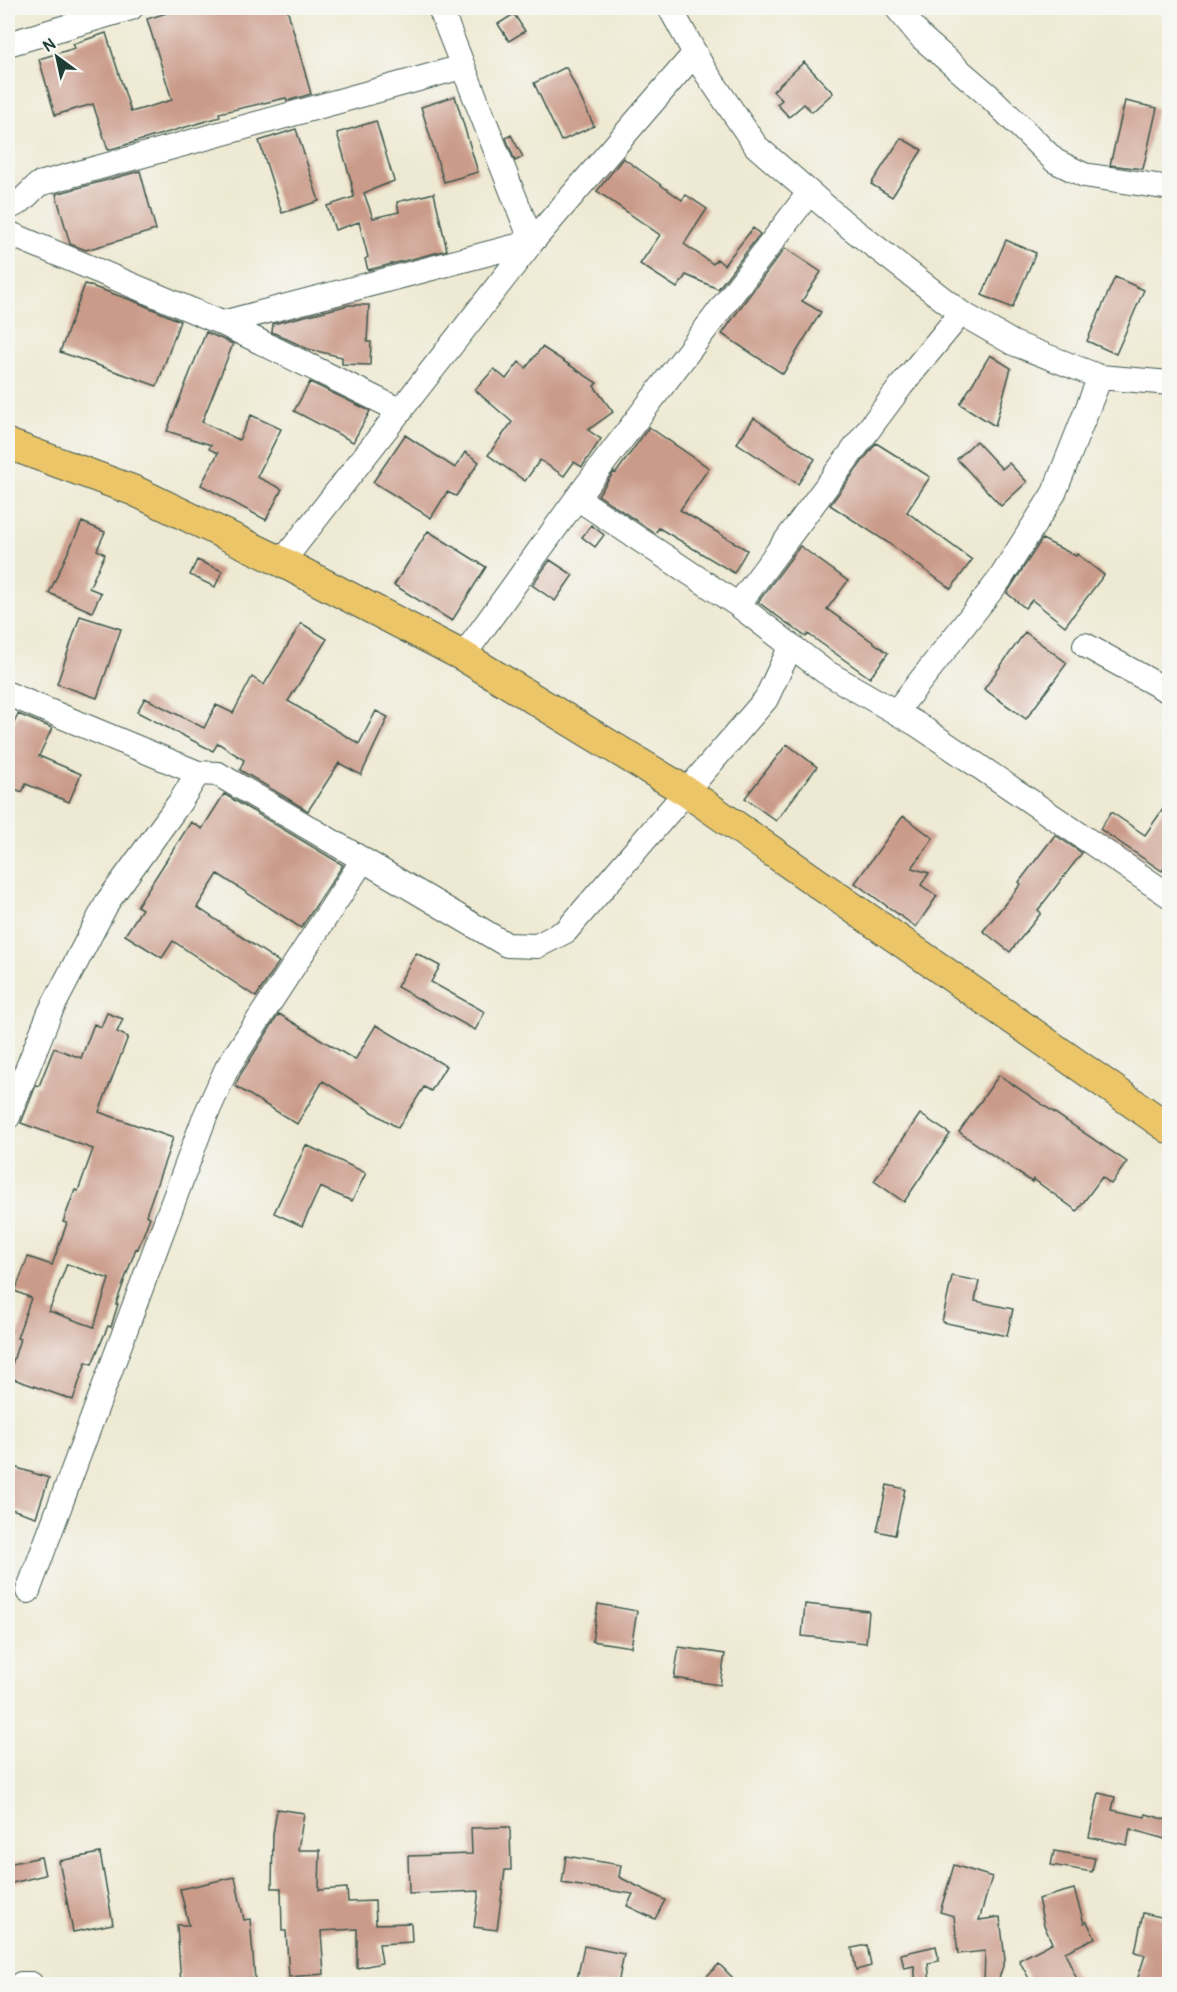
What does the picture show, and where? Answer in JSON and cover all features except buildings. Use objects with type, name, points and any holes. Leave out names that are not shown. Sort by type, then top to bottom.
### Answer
[{"type":"main road","points":[[8,444],[135,491],[282,562],[463,656],[687,792],[1170,1129]]},
{"type":"street","points":[[8,44],[131,8]]},
{"type":"street","points":[[440,8],[531,242]]},
{"type":"street","points":[[670,8],[695,53],[756,146],[847,225],[961,313],[1013,343],[1100,377],[1170,383]]},
{"type":"street","points":[[897,8],[922,38],[988,95],[1055,161],[1084,175],[1170,188]]},
{"type":"street","points":[[282,562],[531,242],[695,53]]},
{"type":"street","points":[[8,207],[25,199],[39,184],[462,67]]},
{"type":"street","points":[[463,656],[577,498],[808,193]]},
{"type":"street","points":[[8,233],[222,322],[401,411]]},
{"type":"street","points":[[222,322],[531,242]]},
{"type":"street","points":[[738,605],[902,386],[961,313]]},
{"type":"street","points":[[896,712],[1000,579],[1054,493],[1100,377]]},
{"type":"street","points":[[577,498],[738,605],[824,671],[918,725],[1170,896]]},
{"type":"street","points":[[1084,645],[1170,692]]},
{"type":"street","points":[[8,694],[198,773],[218,774],[507,945],[537,946],[566,931],[766,699],[791,646]]},
{"type":"street","points":[[8,1117],[50,1012],[108,901],[180,802],[198,773]]},
{"type":"street","points":[[28,1591],[204,1119],[227,1068],[363,860]]},
{"type":"street","points":[[21,1984],[32,1984]]}]
